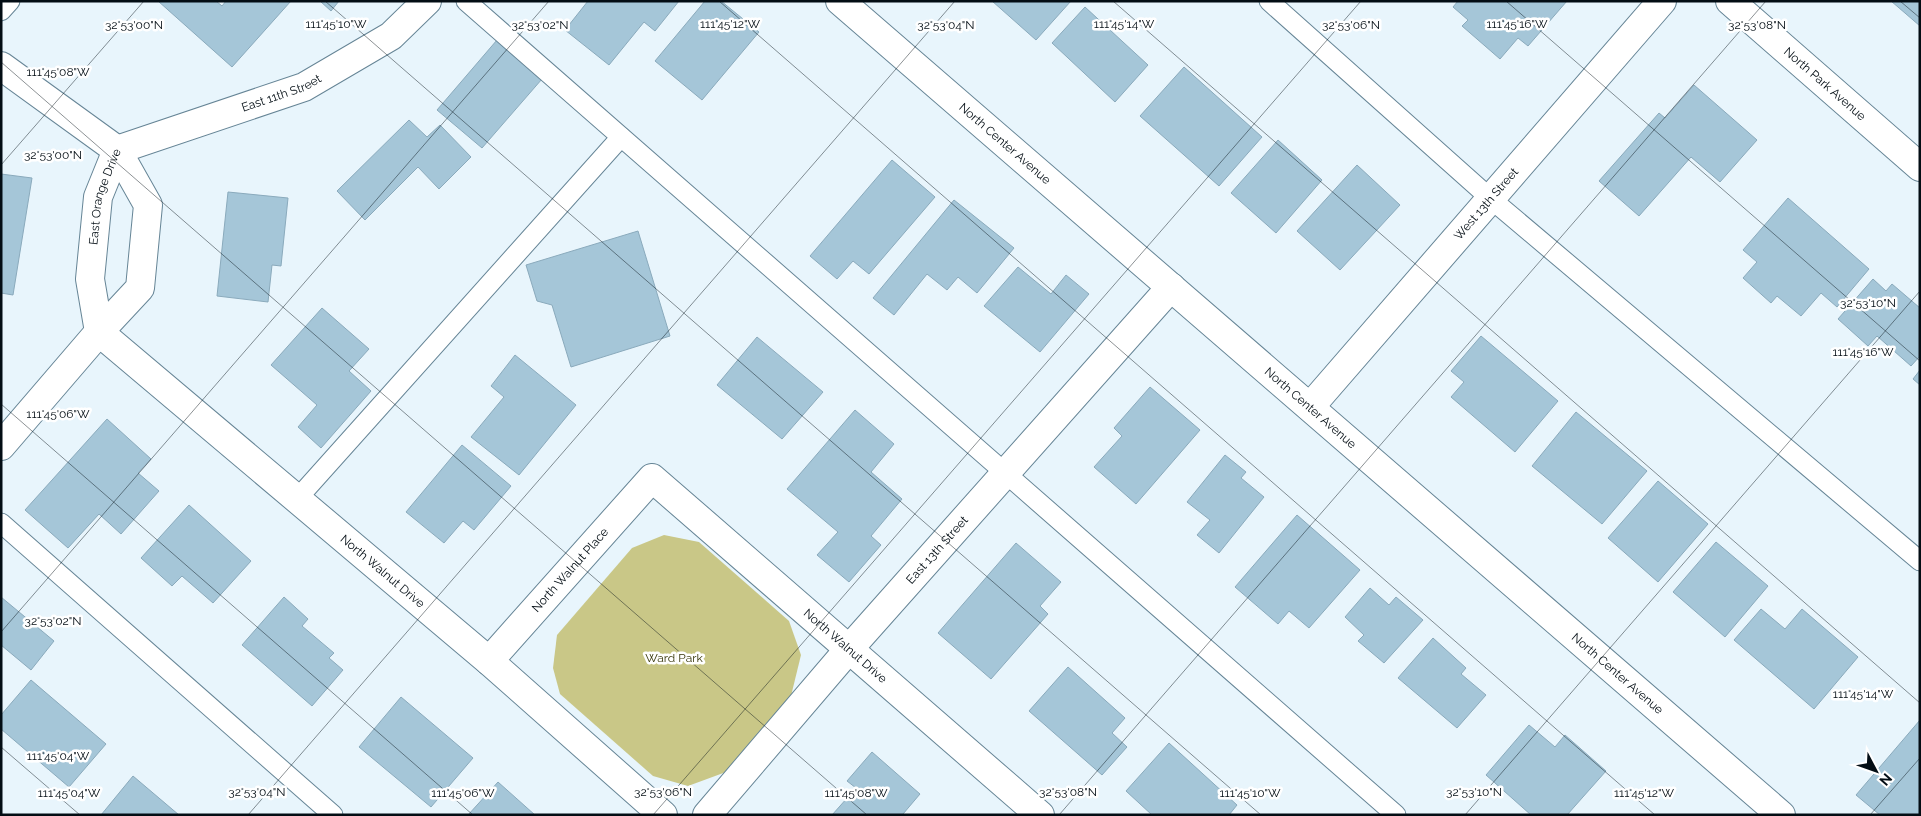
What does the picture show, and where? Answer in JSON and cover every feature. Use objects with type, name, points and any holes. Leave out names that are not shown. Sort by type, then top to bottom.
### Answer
[{"type":"street","name":"East 11th Street","points":[[117,150],[304,86],[391,36],[427,1]]},
{"type":"street","name":"North Center Avenue","points":[[840,1],[1781,815]]},
{"type":"street","name":"West 13th Street","points":[[1310,407],[1662,1]]},
{"type":"street","name":"North Park Avenue","points":[[1730,1],[1920,167]]},
{"type":"street","points":[[1,66],[117,150]]},
{"type":"street","name":"East Orange Drive","points":[[99,332],[90,279],[95,224],[98,197],[117,150]]},
{"type":"street","name":"East Orange Drive","points":[[1,446],[99,332],[140,288],[148,205],[117,150]]},
{"type":"street","name":"East 13th Street","points":[[707,815],[849,649],[1171,287]]},
{"type":"street","name":"North Walnut Drive","points":[[99,332],[489,661],[663,815]]},
{"type":"street","name":"North Walnut Drive","points":[[652,478],[1040,815]]},
{"type":"street","name":"North Walnut Place","points":[[489,661],[652,478]]},
{"type":"lane","points":[[1,11],[10,1]]},
{"type":"lane","points":[[466,1],[1396,815]]},
{"type":"lane","points":[[1269,1],[1491,198],[1920,561]]},
{"type":"lane","points":[[297,499],[621,137]]},
{"type":"lane","points":[[1,523],[333,815]]},
{"type":"green space","name":"Ward Park","points":[[664,535],[699,542],[789,621],[801,655],[791,696],[726,772],[688,786],[653,776],[560,694],[553,668],[557,635],[632,548]]},
{"type":"building","points":[[158,1],[216,1],[222,6],[226,1],[291,1],[232,67]]},
{"type":"building","points":[[320,1],[339,1],[331,11]]},
{"type":"building","points":[[588,1],[679,1],[655,31],[644,22],[609,65],[565,30]]},
{"type":"building","points":[[705,1],[721,1],[759,32],[702,100],[655,61]]},
{"type":"building","points":[[992,1],[1071,1],[1036,40]]},
{"type":"building","points":[[1458,1],[1567,1],[1528,46],[1518,38],[1500,59],[1462,26],[1468,20],[1453,7]]},
{"type":"building","points":[[1891,1],[1920,1],[1920,26]]},
{"type":"building","points":[[1085,7],[1148,65],[1115,102],[1052,43]]},
{"type":"building","points":[[497,40],[542,79],[482,148],[437,110]]},
{"type":"building","points":[[1184,67],[1262,137],[1219,186],[1140,116]]},
{"type":"building","points":[[1694,85],[1757,140],[1720,182],[1691,157],[1639,216],[1599,181],[1659,113],[1665,118]]},
{"type":"building","points":[[409,120],[427,137],[440,125],[471,157],[439,189],[418,167],[365,220],[337,191]]},
{"type":"building","points":[[1278,140],[1322,180],[1276,233],[1231,193]]},
{"type":"building","points":[[892,160],[935,197],[869,274],[853,261],[837,279],[810,256]]},
{"type":"building","points":[[1357,165],[1400,205],[1340,270],[1297,231]]},
{"type":"building","points":[[1,174],[32,178],[13,295],[1,293]]},
{"type":"building","points":[[228,192],[288,198],[281,266],[272,265],[268,302],[217,296]]},
{"type":"building","points":[[1788,198],[1869,269],[1837,307],[1821,293],[1801,316],[1777,296],[1771,303],[1743,278],[1757,262],[1743,250]]},
{"type":"building","points":[[954,200],[1014,248],[977,293],[958,277],[947,290],[927,274],[894,315],[873,298]]},
{"type":"building","points":[[638,231],[670,336],[571,367],[552,305],[537,301],[526,265]]},
{"type":"building","points":[[1018,267],[1051,294],[1066,275],[1089,294],[1040,352],[984,306]]},
{"type":"building","points":[[1873,279],[1886,291],[1892,284],[1920,308],[1920,356],[1911,366],[1877,336],[1868,346],[1838,319]]},
{"type":"building","points":[[322,308],[369,349],[349,371],[371,391],[321,448],[298,427],[317,405],[271,365]]},
{"type":"building","points":[[1481,336],[1558,401],[1515,452],[1451,397],[1464,382],[1451,371]]},
{"type":"building","points":[[757,337],[823,392],[782,439],[717,385]]},
{"type":"building","points":[[515,355],[576,405],[519,475],[471,437],[504,397],[491,386]]},
{"type":"building","points":[[1920,370],[1920,385],[1913,379]]},
{"type":"building","points":[[1150,387],[1200,430],[1136,504],[1094,467],[1122,436],[1114,428]]},
{"type":"building","points":[[855,410],[894,444],[871,472],[902,499],[871,536],[881,545],[849,582],[817,555],[838,532],[787,489]]},
{"type":"building","points":[[1576,412],[1647,471],[1602,524],[1532,466]]},
{"type":"building","points":[[107,419],[151,459],[138,473],[159,491],[121,534],[99,514],[68,548],[25,510]]},
{"type":"building","points":[[462,445],[511,486],[474,530],[463,521],[444,543],[406,512]]},
{"type":"building","points":[[1225,455],[1246,472],[1241,478],[1264,497],[1219,553],[1197,535],[1210,520],[1187,502]]},
{"type":"building","points":[[1658,481],[1708,524],[1658,582],[1608,538]]},
{"type":"building","points":[[189,505],[251,561],[213,603],[182,576],[172,586],[141,558]]},
{"type":"building","points":[[1297,515],[1360,570],[1309,628],[1289,611],[1278,624],[1235,587]]},
{"type":"building","points":[[1716,542],[1768,586],[1725,637],[1673,592]]},
{"type":"building","points":[[1016,543],[1061,582],[1040,606],[1048,614],[991,679],[938,633]]},
{"type":"building","points":[[1370,588],[1389,605],[1396,597],[1423,620],[1384,663],[1358,641],[1364,635],[1345,617]]},
{"type":"building","points":[[1,597],[54,641],[31,670],[1,645]]},
{"type":"building","points":[[284,597],[308,619],[302,626],[334,653],[329,658],[343,670],[312,706],[242,645]]},
{"type":"building","points":[[1761,609],[1785,629],[1802,609],[1858,657],[1814,709],[1734,640]]},
{"type":"building","points":[[1433,638],[1466,668],[1461,674],[1486,695],[1457,728],[1398,678]]},
{"type":"building","points":[[1068,667],[1125,718],[1112,733],[1127,747],[1102,775],[1029,711]]},
{"type":"building","points":[[31,680],[106,744],[69,787],[1,729],[1,715]]},
{"type":"building","points":[[401,697],[473,758],[431,807],[359,747]]},
{"type":"building","points":[[1920,720],[1920,815],[1880,815],[1856,795]]},
{"type":"building","points":[[1529,725],[1555,747],[1565,735],[1606,771],[1567,815],[1531,815],[1486,775]]},
{"type":"building","points":[[1169,743],[1237,805],[1229,815],[1152,815],[1126,791]]},
{"type":"building","points":[[872,752],[920,794],[903,814],[905,815],[832,815],[856,788],[847,781]]},
{"type":"building","points":[[133,776],[179,815],[101,815]]},
{"type":"building","points":[[498,782],[535,815],[468,815]]}]
